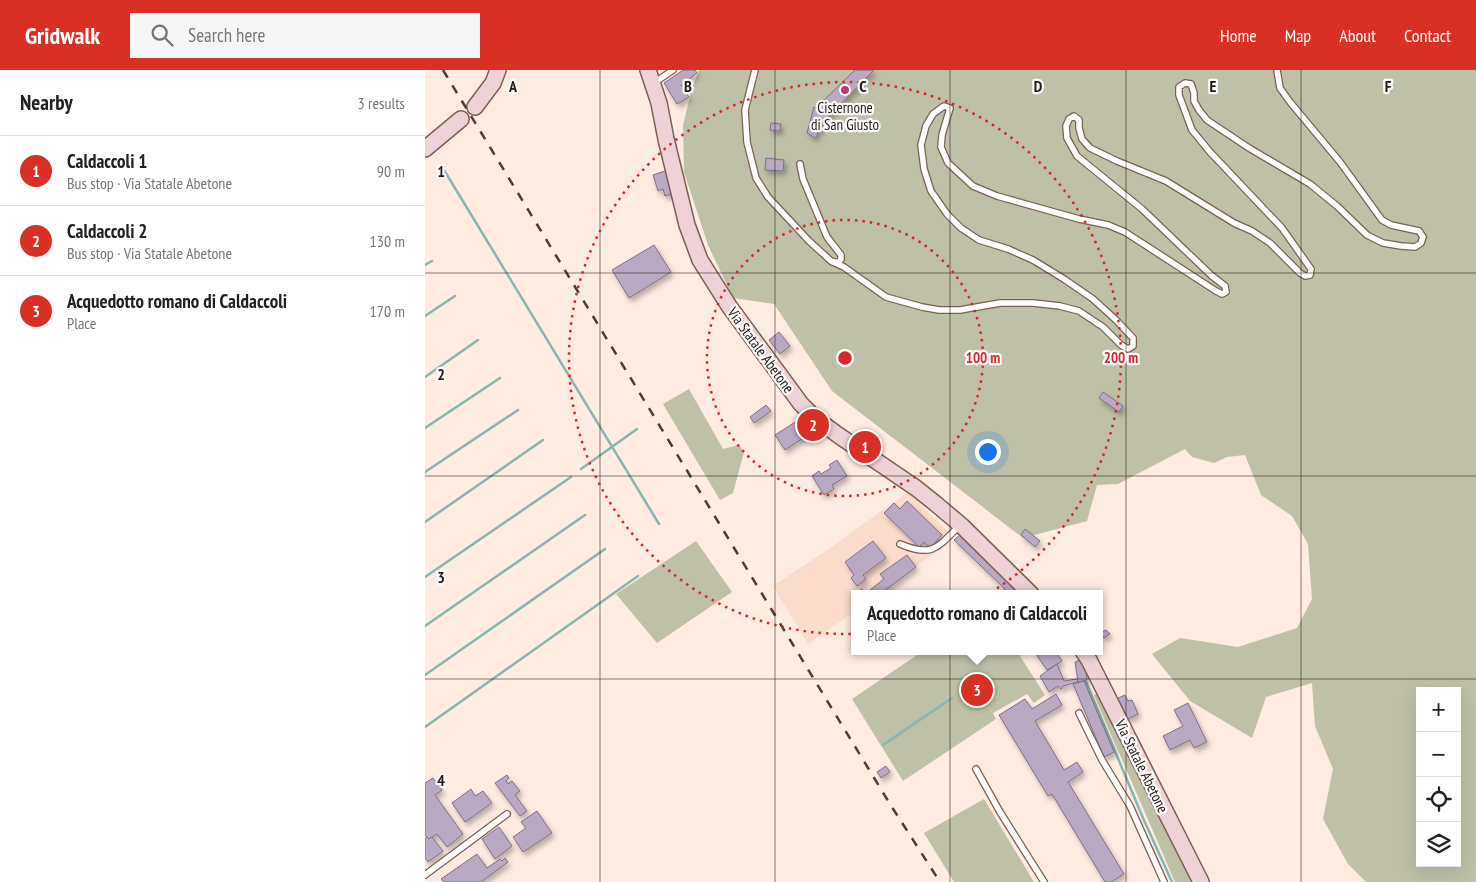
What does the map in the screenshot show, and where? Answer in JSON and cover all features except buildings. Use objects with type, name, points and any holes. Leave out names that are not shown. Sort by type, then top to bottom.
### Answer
[{"type":"main road","points":[[475,107],[493,84],[498,70]]},
{"type":"main road","name":"Via Statale Abetone","points":[[651,77],[659,102],[687,225],[700,260],[729,306],[801,404],[811,414],[838,435],[916,488],[960,525],[1027,590]]},
{"type":"main road","points":[[425,149],[461,119]]},
{"type":"main road","name":"Via Statale Abetone","points":[[1086,655],[1201,882]]},
{"type":"lane","points":[[651,77],[673,70]]},
{"type":"lane","points":[[755,70],[745,110],[745,125],[749,150],[757,178],[768,197],[809,241],[831,261],[844,267],[886,297],[922,307],[939,310],[960,310],[1000,303],[1033,303],[1060,306],[1079,311],[1103,327],[1121,345],[1128,349],[1133,346],[1133,338],[1093,299],[1033,260],[979,240],[961,228],[947,214],[931,191],[924,169],[921,145],[926,126],[933,114],[944,106],[950,108],[942,135],[941,147],[948,163],[973,186],[997,196],[1125,232],[1216,291],[1222,294],[1226,292],[1225,286],[1141,209],[1077,156],[1067,138],[1066,126],[1069,119],[1074,116],[1079,120],[1082,139],[1090,148],[1166,181],[1234,223],[1252,231],[1270,243],[1299,273],[1305,276],[1310,275],[1311,269],[1281,228],[1192,130],[1179,95],[1179,86],[1185,83],[1191,84],[1194,101],[1207,120],[1249,148],[1310,184],[1337,206],[1367,235],[1383,243],[1401,246],[1415,247],[1421,243],[1423,237],[1419,231],[1391,225],[1382,220],[1340,162],[1280,88],[1277,70]]},
{"type":"lane","points":[[799,164],[803,179],[827,236],[841,254],[839,262],[831,261]]},
{"type":"lane","points":[[901,544],[919,551],[926,551],[941,544],[960,525]]},
{"type":"lane","points":[[1079,713],[1102,760],[1130,806],[1160,881]]},
{"type":"lane","points":[[976,769],[1000,812],[1044,882]]},
{"type":"lane","points":[[425,875],[507,814]]},
{"type":"shaded area","points":[[908,492],[954,538],[885,590],[851,590],[851,614],[808,644],[773,586],[826,551]]},
{"type":"green space","points":[[699,70],[1476,70],[1476,882],[1366,882],[1348,864],[1323,819],[1333,769],[1315,726],[1312,683],[1266,697],[1252,738],[1190,701],[1152,654],[1180,638],[1238,647],[1297,628],[1312,599],[1308,544],[1292,516],[1261,495],[1245,455],[1227,457],[1214,463],[1192,457],[1185,449],[1118,484],[1097,485],[1087,521],[1023,538],[832,391],[774,304],[733,298],[708,245],[684,172],[683,125],[692,88]]},
{"type":"green space","points":[[689,389],[723,449],[739,445],[744,452],[733,493],[720,500],[663,404]]},
{"type":"green space","points":[[696,541],[732,592],[657,643],[616,594]]},
{"type":"green space","points":[[917,655],[1021,655],[1020,656],[1045,695],[1034,703],[1027,694],[993,713],[996,719],[903,781],[852,699]]},
{"type":"green space","points":[[1100,692],[1197,882],[1175,882],[1094,695]]},
{"type":"green space","points":[[984,799],[1034,882],[954,882],[924,833]]},
{"type":"waterway","points":[[444,170],[659,524]]},
{"type":"waterway","points":[[425,265],[432,261]]},
{"type":"waterway","points":[[425,316],[455,296]]},
{"type":"waterway","points":[[425,377],[478,340]]},
{"type":"waterway","points":[[425,428],[500,378]]},
{"type":"waterway","points":[[425,472],[518,410]]},
{"type":"waterway","points":[[581,469],[637,429]]},
{"type":"waterway","points":[[425,522],[543,440]]},
{"type":"waterway","points":[[425,577],[571,477]]},
{"type":"waterway","points":[[425,626],[585,515]]},
{"type":"waterway","points":[[425,675],[605,549]]},
{"type":"waterway","points":[[425,727],[638,576]]},
{"type":"waterway","points":[[1086,682],[1172,882]]},
{"type":"waterway","points":[[883,745],[952,698]]},
{"type":"railway","points":[[443,70],[890,804],[940,882]]},
{"type":"place","name":"Cisternone di San Giusto","points":[[845,90]]},
{"type":"place","name":"Caldaccoli 2","points":[[813,425]]},
{"type":"place","name":"Caldaccoli 1","points":[[865,447]]},
{"type":"place","name":"Acquedotto romano di Caldaccoli","points":[[977,690]]}]
